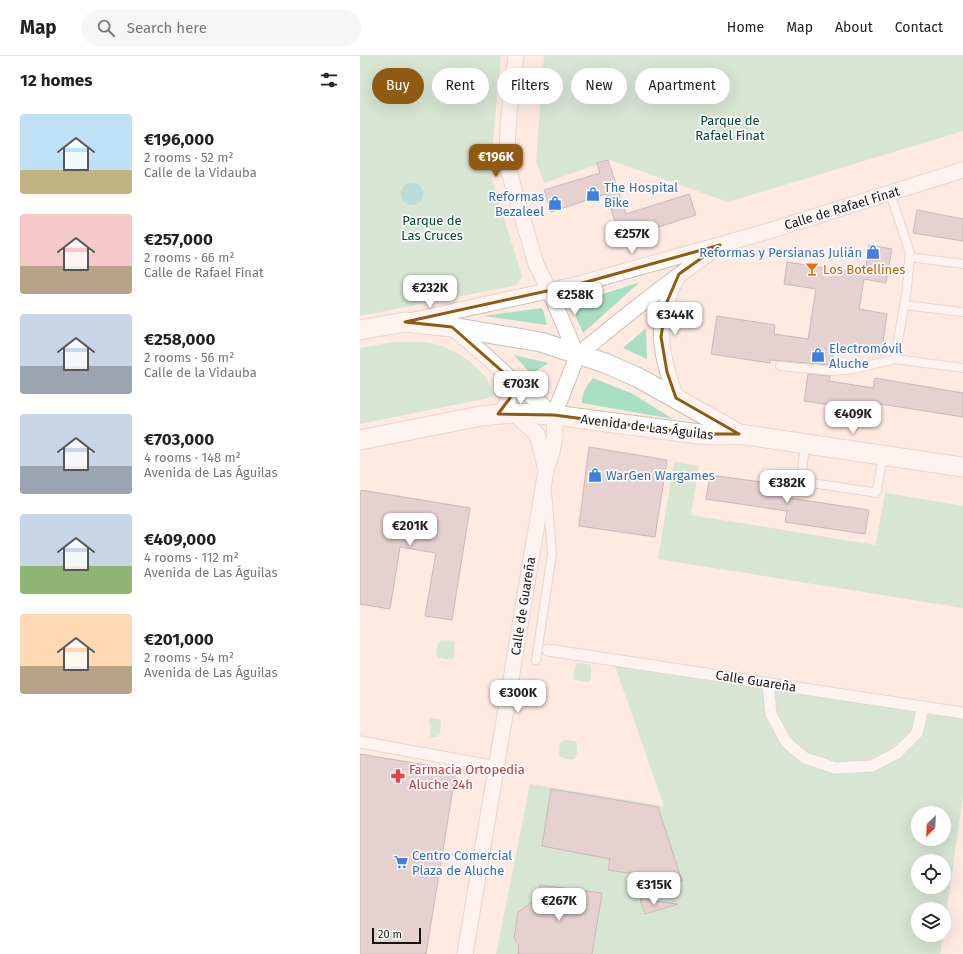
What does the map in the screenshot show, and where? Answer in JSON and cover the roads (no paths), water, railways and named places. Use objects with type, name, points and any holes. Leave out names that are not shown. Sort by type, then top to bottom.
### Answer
[{"type":"street","points":[[452,327],[554,415],[578,354],[536,264],[508,172],[508,143],[516,56]]},
{"type":"street","name":"Calle de Rafael Finat","points":[[405,322],[579,284],[720,245],[963,170]]},
{"type":"street","name":"Calle de Rafael Finat","points":[[578,354],[679,274],[720,245]]},
{"type":"street","name":"Calle de Rafael Finat","points":[[676,398],[667,372],[661,337],[662,320],[666,304],[679,274]]},
{"type":"street","name":"Avenida de Las Águilas","points":[[360,330],[405,322],[452,327],[541,342],[605,363],[639,378],[740,434]]},
{"type":"street","points":[[506,414],[506,407],[510,398],[512,380]]},
{"type":"street","name":"Avenida de Las Águilas","points":[[360,440],[481,416],[506,414],[554,415],[699,434],[740,434],[963,467]]},
{"type":"street","name":"Calle de Guareña","points":[[506,414],[537,434],[546,470]]},
{"type":"street","name":"Calle de Guareña","points":[[465,954],[546,470],[552,452],[555,434],[554,415]]},
{"type":"street","name":"Calle Guareña","points":[[548,650],[963,713]]},
{"type":"street","points":[[768,683],[771,714],[786,742],[805,758],[836,768],[872,766],[897,753],[917,733],[923,707]]},
{"type":"street","points":[[360,742],[496,767]]},
{"type":"lane","points":[[890,193],[910,253],[909,276],[895,359]]},
{"type":"lane","points":[[910,256],[963,264]]},
{"type":"lane","points":[[904,305],[963,312]]},
{"type":"lane","points":[[780,366],[833,372],[849,370],[895,359],[963,368]]},
{"type":"lane","points":[[805,444],[802,480],[806,482],[850,489],[875,492],[878,484],[882,455]]},
{"type":"lane","points":[[536,660],[552,554],[546,470]]},
{"type":"water","points":[[412,183],[420,186],[423,194],[420,202],[412,205],[404,202],[401,194],[404,186]]},
{"type":"place","name":"The Hospital Bike","points":[[593,194]]},
{"type":"place","name":"Reformas Bezaleel","points":[[555,203]]},
{"type":"place","name":"Reformas y Persianas Julián","points":[[873,252]]},
{"type":"place","name":"Los Botellines","points":[[812,269]]},
{"type":"place","name":"Electromóvil Aluche","points":[[818,355]]},
{"type":"place","name":"WarGen Wargames","points":[[595,475]]},
{"type":"place","name":"Farmacia Ortopedia Aluche 24h","points":[[398,776]]},
{"type":"place","name":"Centro Comercial Plaza de Aluche","points":[[401,862]]},
{"type":"park label","name":"Parque de Rafael Finat","points":[[730,128]]},
{"type":"park label","name":"Parque de Las Cruces","points":[[432,228]]}]
